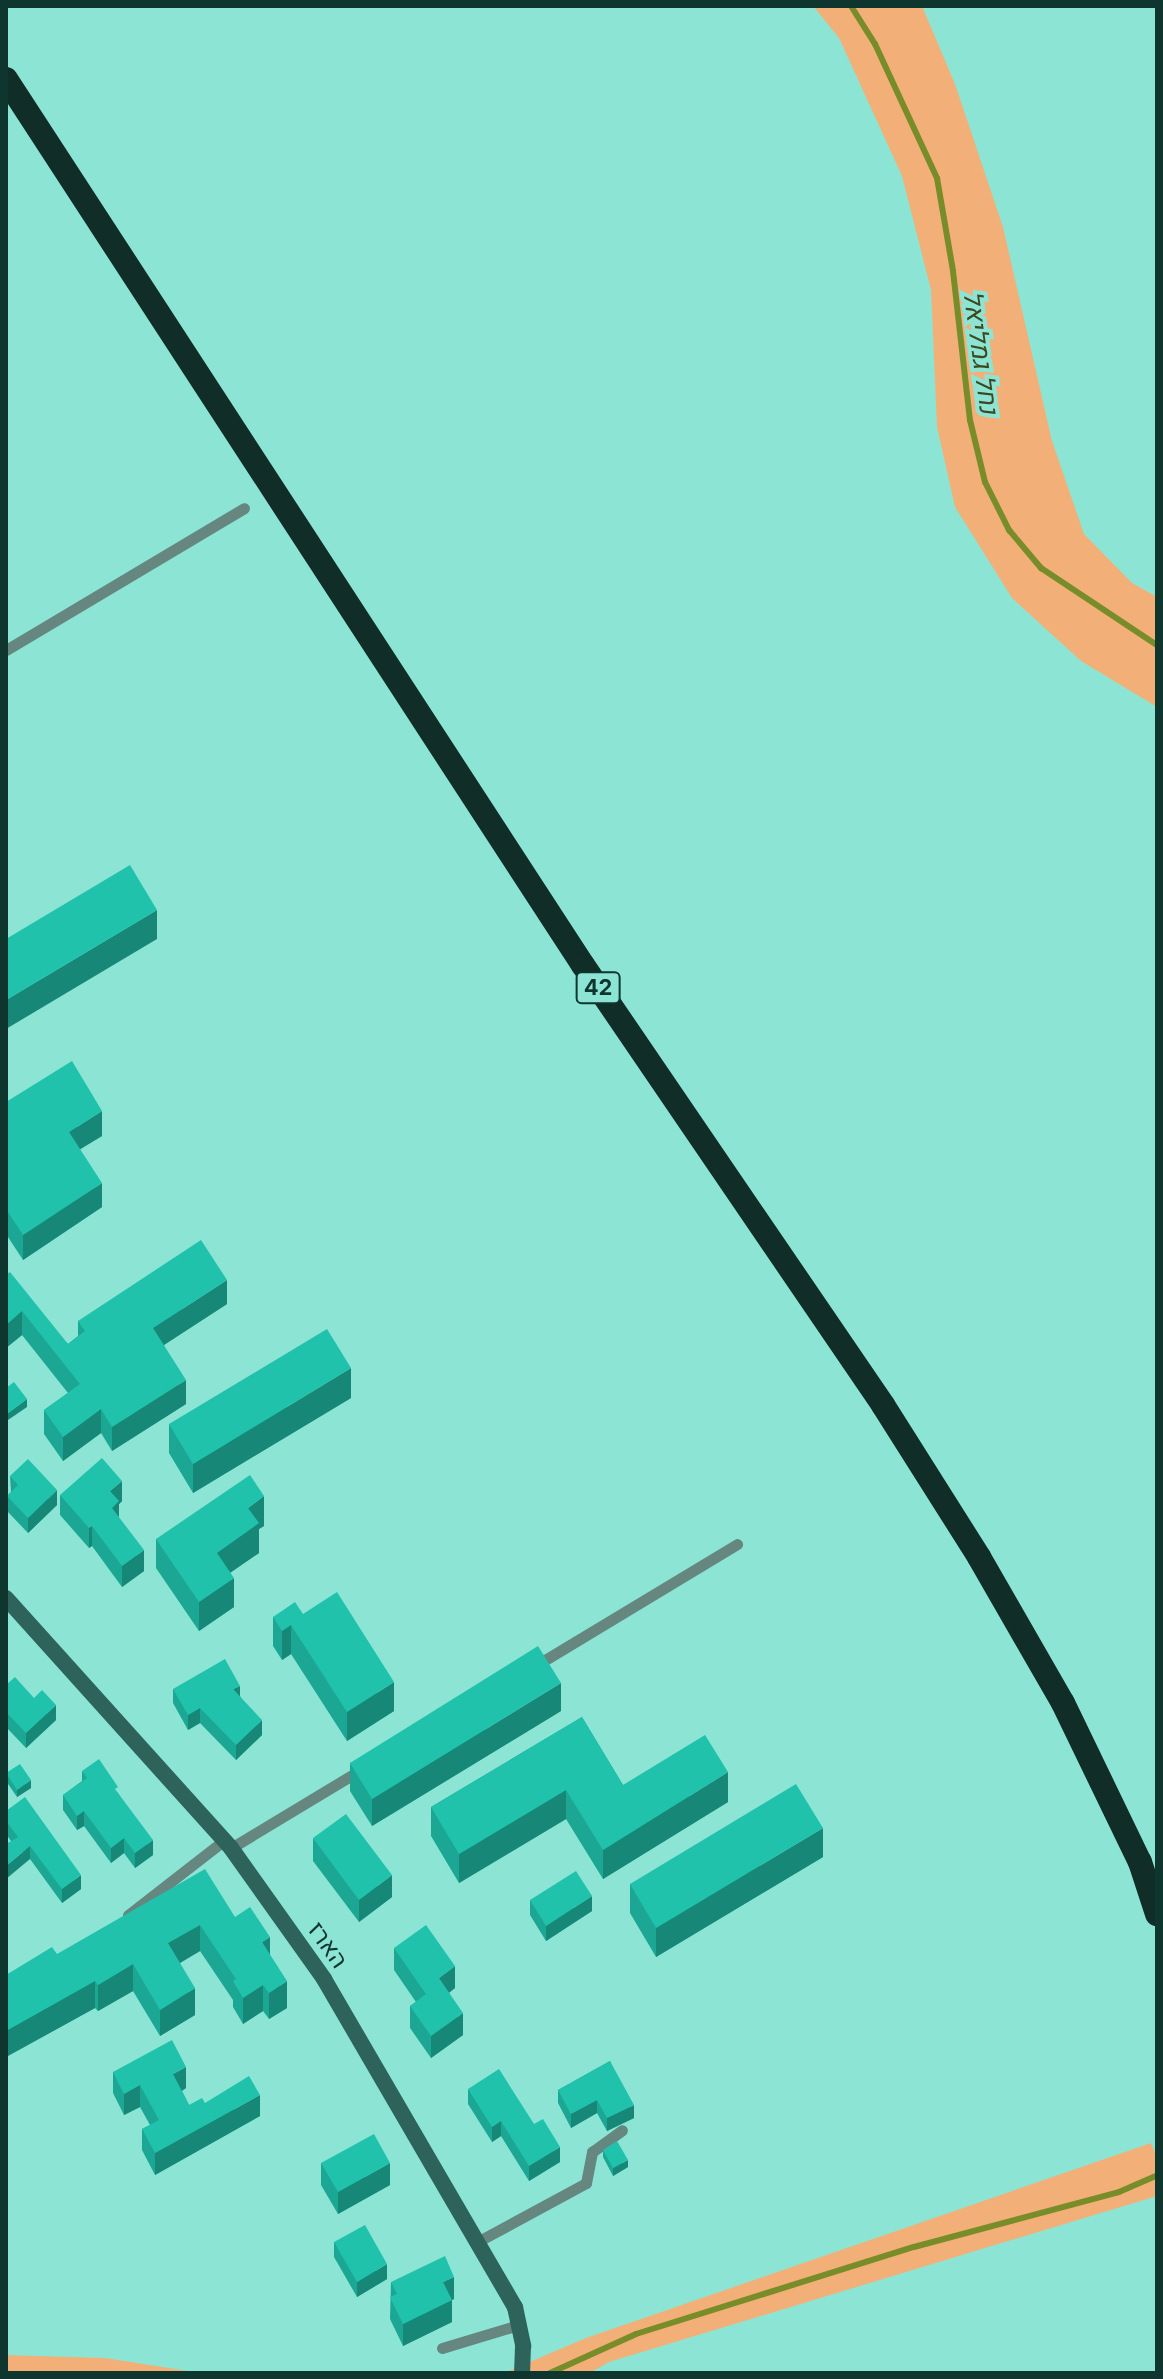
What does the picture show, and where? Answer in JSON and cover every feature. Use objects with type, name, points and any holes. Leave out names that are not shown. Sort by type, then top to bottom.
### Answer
[{"type":"highway","name":"42","points":[[6,79],[583,965],[883,1405],[979,1557],[1063,1703],[1140,1862],[1157,1914]]},
{"type":"street","name":"הארז","points":[[6,1598],[227,1844],[324,1979],[515,2307],[522,2372]]},
{"type":"lane","points":[[6,650],[244,508]]},
{"type":"lane","points":[[521,1674],[737,1544]]},
{"type":"lane","points":[[112,1926],[227,1844],[376,1761]]},
{"type":"lane","points":[[477,2242],[586,2183],[592,2152],[622,2130]]},
{"type":"lane","points":[[442,2348],[518,2325]]},
{"type":"shaded area","points":[[813,6],[922,6],[955,84],[1003,227],[1052,441],[1084,534],[1132,583],[1157,597],[1157,707],[1081,661],[1012,598],[955,507],[937,427],[931,290],[902,176],[839,38]]},
{"type":"shaded area","points":[[1151,2143],[1157,2157],[1157,2196],[609,2362],[590,2373],[504,2373],[586,2338]]},
{"type":"shaded area","points":[[6,2355],[105,2358],[201,2373],[6,2373]]},
{"type":"building","points":[[130,865],[157,910],[6,1000],[6,939]]},
{"type":"building","points":[[72,1061],[102,1111],[69,1132],[102,1183],[23,1235],[8,1212],[6,1214],[6,1102]]},
{"type":"building","points":[[201,1240],[227,1280],[153,1328],[186,1380],[112,1427],[101,1409],[63,1437],[44,1410],[80,1384],[22,1311],[6,1325],[6,1275],[10,1272],[68,1344],[85,1331],[78,1321]]},
{"type":"building","points":[[327,1329],[351,1368],[193,1464],[169,1424]]},
{"type":"building","points":[[14,1382],[27,1399],[8,1413],[6,1388]]},
{"type":"building","points":[[102,1458],[122,1481],[110,1491],[119,1501],[112,1508],[144,1550],[122,1566],[92,1526],[89,1528],[60,1495]]},
{"type":"building","points":[[28,1459],[57,1490],[28,1518],[7,1496],[18,1485],[10,1476]]},
{"type":"building","points":[[250,1475],[264,1496],[248,1508],[259,1523],[217,1553],[234,1578],[199,1602],[156,1539]]},
{"type":"building","points":[[337,1592],[394,1682],[347,1712],[291,1625],[282,1631],[273,1617],[295,1602],[303,1614]]},
{"type":"building","points":[[538,1646],[561,1683],[372,1799],[350,1763]]},
{"type":"building","points":[[225,1659],[240,1686],[233,1689],[262,1720],[236,1745],[200,1708],[188,1715],[173,1689]]},
{"type":"building","points":[[15,1677],[34,1698],[42,1690],[56,1705],[26,1733],[6,1712],[6,1685]]},
{"type":"building","points":[[582,1717],[623,1785],[705,1735],[728,1772],[603,1850],[566,1790],[459,1854],[431,1807]]},
{"type":"building","points":[[99,1759],[118,1787],[115,1789],[153,1840],[135,1853],[124,1838],[111,1848],[84,1811],[77,1816],[63,1795],[87,1778],[82,1771]]},
{"type":"building","points":[[20,1764],[31,1780],[17,1790],[6,1773]]},
{"type":"building","points":[[796,1784],[823,1828],[656,1928],[630,1884]]},
{"type":"building","points":[[25,1797],[81,1875],[62,1889],[30,1846],[6,1866],[6,1844],[18,1837],[6,1821],[6,1811]]},
{"type":"building","points":[[346,1814],[392,1875],[359,1900],[313,1838]]},
{"type":"building","points":[[205,1869],[235,1917],[250,1907],[270,1937],[262,1942],[287,1981],[269,1993],[263,1985],[243,1998],[233,1981],[236,1979],[200,1925],[168,1943],[195,1988],[160,2010],[133,1964],[98,1985],[95,1981],[6,2031],[6,1975],[52,1947],[57,1954]]},
{"type":"building","points":[[576,1871],[592,1896],[546,1926],[530,1900]]},
{"type":"building","points":[[426,1925],[455,1966],[439,1978],[463,2013],[431,2036],[410,2006],[426,1994],[394,1948]]},
{"type":"building","points":[[172,2040],[186,2067],[173,2074],[189,2105],[202,2098],[205,2103],[249,2076],[260,2095],[155,2153],[142,2129],[159,2120],[140,2085],[124,2094],[113,2072]]},
{"type":"building","points":[[610,2061],[634,2105],[607,2118],[597,2100],[571,2114],[558,2090]]},
{"type":"building","points":[[499,2069],[534,2124],[543,2119],[560,2147],[529,2166],[501,2121],[492,2127],[468,2089]]},
{"type":"building","points":[[374,2134],[390,2163],[338,2192],[321,2163]]},
{"type":"building","points":[[617,2141],[628,2160],[613,2168],[603,2150]]},
{"type":"building","points":[[365,2225],[387,2264],[357,2282],[334,2242]]},
{"type":"building","points":[[445,2256],[454,2277],[443,2282],[452,2300],[403,2324],[390,2297],[397,2294],[391,2282]]},
{"type":"waterway","name":"נחל גמליאל","points":[[851,6],[875,44],[937,178],[953,271],[970,420],[985,482],[1009,530],[1041,568],[1157,645]]},
{"type":"waterway","points":[[550,2373],[636,2334],[914,2247],[1119,2192],[1156,2176]]}]
